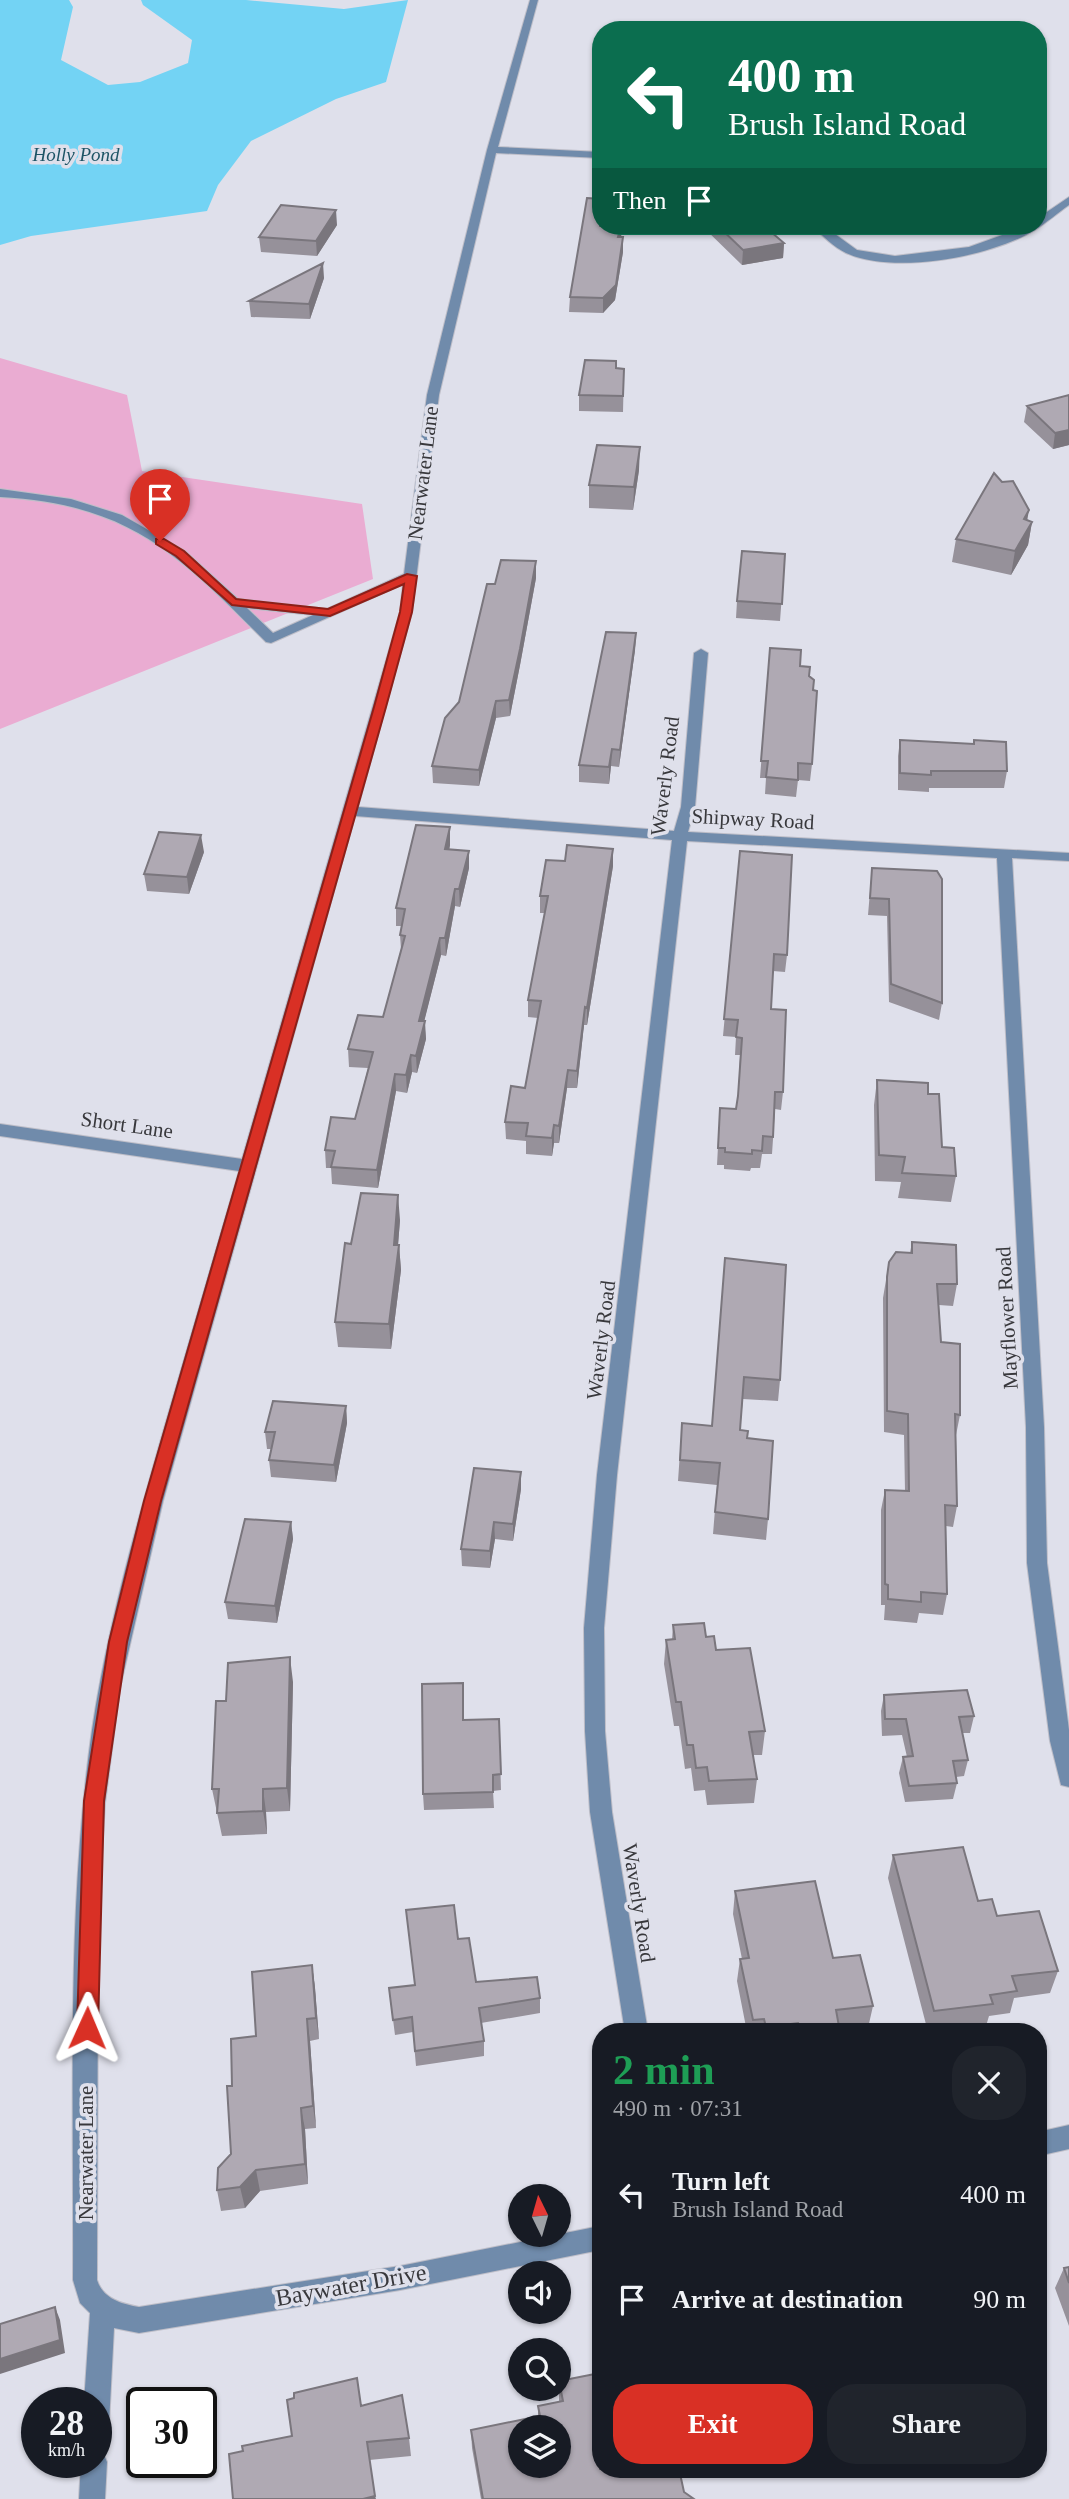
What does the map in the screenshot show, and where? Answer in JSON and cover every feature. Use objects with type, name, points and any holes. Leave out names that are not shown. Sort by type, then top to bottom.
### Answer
[{"type":"street","name":"Nearwater Lane","points":[[103,2308],[89,2294],[85,2280],[89,1905],[94,1801],[118,1642],[153,1501],[406,612],[433,395],[492,150],[534,0]]},
{"type":"street","points":[[492,150],[592,155]]},
{"type":"street","points":[[1047,216],[1069,200]]},
{"type":"street","points":[[829,235],[851,252],[893,260],[963,250],[1016,235]]},
{"type":"street","points":[[0,493],[31,494],[121,517],[180,554],[271,639],[411,576]]},
{"type":"street","points":[[232,602],[330,613]]},
{"type":"street","name":"Waverly Road","points":[[636,2023],[601,1812],[595,1731],[594,1628],[607,1475],[680,836],[688,807],[701,653]]},
{"type":"street","name":"Shipway Road","points":[[351,811],[680,836],[1069,857]]},
{"type":"street","name":"Mayflower Road","points":[[1004,854],[1028,1288],[1037,1563],[1060,1741],[1069,1778]]},
{"type":"street","name":"Short Lane","points":[[0,1130],[248,1166]]},
{"type":"street","points":[[1047,2142],[1069,2137]]},
{"type":"street","name":"Baywater Drive","points":[[103,2308],[114,2315],[139,2320],[400,2278],[592,2240]]},
{"type":"street","points":[[98,2387],[103,2308]]},
{"type":"street","points":[[92,2499],[93,2478]]},
{"type":"shaded area","points":[[0,358],[127,395],[142,471],[362,504],[373,579],[0,729]]},
{"type":"water","name":"Holly Pond","points":[[0,0],[69,0],[73,7],[61,60],[108,85],[140,82],[188,63],[192,40],[143,5],[141,0],[246,0],[344,9],[408,0],[386,82],[336,99],[251,141],[218,185],[207,211],[31,236],[0,245]]},
{"type":"building","points":[[587,198],[592,198],[592,235],[623,237],[616,285],[603,298],[570,297]]},
{"type":"building","points":[[281,205],[336,210],[316,241],[259,237]]},
{"type":"building","points":[[727,235],[775,235],[784,243],[743,250]]},
{"type":"building","points":[[323,263],[309,304],[249,301]]},
{"type":"building","points":[[585,360],[616,361],[616,368],[624,369],[623,396],[579,395]]},
{"type":"building","points":[[1069,395],[1069,430],[1055,433],[1027,406]]},
{"type":"building","points":[[597,445],[640,447],[634,487],[589,485]]},
{"type":"building","points":[[994,473],[1002,482],[1013,481],[1029,510],[1024,519],[1032,522],[1015,551],[956,539]]},
{"type":"building","points":[[742,551],[785,554],[782,604],[737,601]]},
{"type":"building","points":[[501,560],[536,561],[509,700],[496,701],[479,770],[432,766],[445,718],[459,702],[487,584],[495,584]]},
{"type":"building","points":[[606,632],[636,633],[620,750],[612,749],[609,767],[579,765]]},
{"type":"building","points":[[770,648],[801,650],[800,666],[810,667],[809,676],[814,680],[813,690],[817,691],[812,764],[798,763],[798,780],[766,777],[768,761],[761,761]]},
{"type":"building","points":[[900,740],[974,744],[974,740],[1006,742],[1007,771],[931,771],[931,775],[900,773]]},
{"type":"building","points":[[416,825],[450,827],[445,849],[469,851],[459,889],[455,889],[445,938],[440,938],[419,1021],[425,1021],[416,1056],[411,1055],[406,1075],[395,1074],[377,1170],[331,1167],[335,1151],[325,1150],[331,1117],[355,1119],[373,1052],[348,1049],[358,1015],[383,1017],[405,936],[400,935],[405,909],[396,908]]},
{"type":"building","points":[[159,832],[201,835],[187,877],[144,874]]},
{"type":"building","points":[[567,845],[613,849],[587,1008],[585,1007],[577,1071],[568,1070],[559,1126],[554,1125],[552,1138],[526,1136],[528,1123],[505,1122],[511,1086],[525,1088],[541,1001],[528,1000],[548,896],[540,896],[546,860],[565,861]]},
{"type":"building","points":[[740,851],[792,855],[787,955],[774,954],[771,1009],[786,1010],[783,1092],[775,1092],[773,1137],[763,1136],[762,1151],[752,1150],[752,1154],[725,1152],[725,1148],[718,1148],[720,1108],[736,1109],[738,1096],[742,1038],[736,1037],[738,1020],[724,1019]]},
{"type":"building","points":[[872,868],[937,871],[942,879],[942,1003],[891,984],[889,899],[870,898]]},
{"type":"building","points":[[877,1080],[928,1083],[928,1094],[939,1094],[942,1147],[954,1148],[956,1176],[902,1173],[905,1157],[879,1155]]},
{"type":"building","points":[[361,1193],[398,1195],[394,1245],[399,1245],[389,1324],[335,1322],[345,1243],[351,1244]]},
{"type":"building","points":[[912,1242],[956,1245],[957,1284],[937,1284],[941,1342],[960,1344],[960,1415],[955,1414],[957,1506],[945,1505],[947,1594],[921,1592],[921,1602],[888,1599],[888,1585],[885,1584],[885,1490],[909,1491],[908,1414],[887,1411],[887,1277],[889,1262],[896,1252],[912,1253]]},
{"type":"building","points":[[725,1258],[786,1265],[780,1380],[744,1377],[740,1430],[748,1431],[747,1438],[773,1441],[768,1519],[715,1512],[720,1463],[680,1460],[682,1423],[712,1426]]},
{"type":"building","points":[[273,1401],[346,1406],[334,1465],[269,1460],[275,1432],[265,1432]]},
{"type":"building","points":[[474,1468],[521,1472],[513,1524],[494,1522],[490,1551],[461,1549]]},
{"type":"building","points":[[245,1519],[291,1522],[275,1606],[225,1602]]},
{"type":"building","points":[[704,1623],[706,1637],[714,1636],[716,1650],[750,1648],[765,1731],[749,1732],[757,1779],[709,1781],[707,1767],[696,1768],[693,1745],[687,1745],[681,1702],[676,1702],[666,1640],[675,1639],[673,1625]]},
{"type":"building","points":[[290,1657],[287,1788],[263,1789],[263,1811],[217,1813],[219,1789],[212,1789],[216,1701],[226,1701],[228,1663]]},
{"type":"building","points":[[463,1683],[463,1720],[499,1719],[501,1774],[493,1775],[493,1792],[423,1794],[422,1684]]},
{"type":"building","points":[[967,1690],[974,1716],[959,1717],[968,1760],[953,1761],[957,1783],[909,1786],[903,1757],[913,1756],[906,1719],[885,1719],[884,1695]]},
{"type":"building","points":[[963,1847],[978,1901],[992,1899],[997,1916],[1039,1911],[1058,1971],[1012,1976],[1017,1991],[990,1995],[993,2004],[934,2011],[893,1855]]},
{"type":"building","points":[[815,1881],[833,1958],[860,1955],[873,2006],[836,2010],[838,2023],[765,2023],[764,2019],[753,2020],[740,1959],[749,1958],[735,1891]]},
{"type":"building","points":[[454,1905],[458,1939],[469,1938],[476,1982],[537,1977],[540,1998],[479,2008],[484,2041],[415,2051],[412,2017],[393,2020],[389,1988],[415,1985],[406,1910]]},
{"type":"building","points":[[312,1965],[316,2018],[307,2019],[313,2106],[301,2108],[305,2164],[256,2170],[240,2187],[217,2190],[218,2168],[231,2154],[227,2086],[232,2086],[231,2039],[256,2036],[252,1972]]},
{"type":"building","points":[[1069,2267],[1069,2283],[1064,2268]]},
{"type":"building","points":[[55,2307],[60,2340],[0,2359],[0,2324]]},
{"type":"building","points":[[592,2375],[592,2478],[681,2478],[684,2492],[694,2499],[483,2499],[471,2430],[508,2422],[508,2478],[571,2478],[571,2415],[540,2415],[538,2406],[571,2401],[571,2379]]},
{"type":"building","points":[[357,2378],[361,2406],[402,2395],[409,2438],[367,2442],[375,2496],[363,2499],[233,2499],[229,2454],[243,2451],[242,2446],[292,2436],[287,2400],[294,2398],[294,2393]]},
{"type":"route","points":[[87,2028],[94,1801],[118,1642],[153,1501],[216,1275],[380,707],[406,612],[411,576],[330,613],[232,602],[180,554],[160,541]]}]
